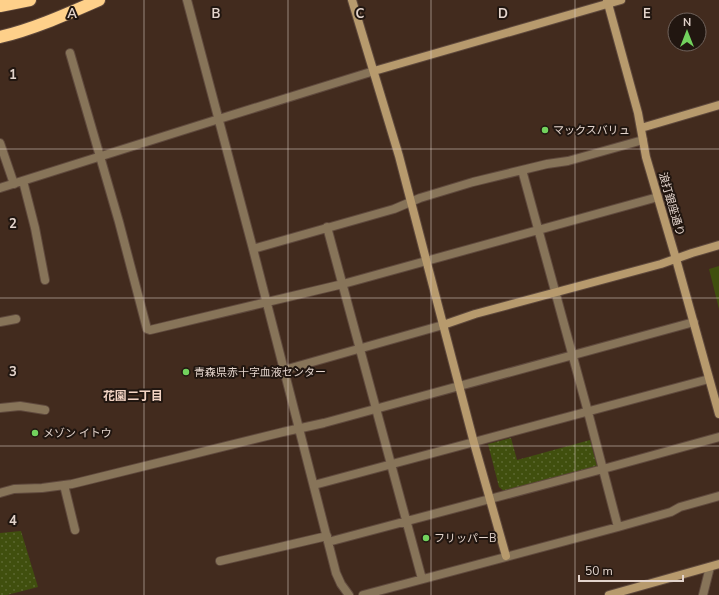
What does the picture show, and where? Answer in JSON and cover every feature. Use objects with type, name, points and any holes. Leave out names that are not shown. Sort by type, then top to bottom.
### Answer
[{"type":"highway","points":[[0,6],[30,0]]},
{"type":"highway","points":[[0,36],[13,34],[99,0]]},
{"type":"street","points":[[187,0],[253,248],[336,573],[341,584],[349,595]]},
{"type":"street","points":[[352,0],[374,71],[411,202],[489,499],[506,556]]},
{"type":"street","points":[[0,188],[374,71],[607,2],[621,0]]},
{"type":"street","name":"浪打銀座通り","points":[[607,2],[641,128],[646,157],[719,414]]},
{"type":"street","points":[[70,53],[119,222],[147,329],[150,330],[343,284],[658,197]]},
{"type":"street","points":[[641,128],[719,105]]},
{"type":"street","points":[[253,248],[394,208],[420,198],[473,182],[547,164],[568,161],[643,140]]},
{"type":"street","points":[[0,143],[14,184]]},
{"type":"street","points":[[522,170],[573,355],[618,527]]},
{"type":"street","points":[[23,181],[35,228],[44,280]]},
{"type":"street","points":[[328,227],[422,579]]},
{"type":"street","points":[[284,370],[443,325],[475,314],[661,264],[719,245]]},
{"type":"street","points":[[0,322],[16,319]]},
{"type":"street","points":[[0,493],[14,488],[42,488],[64,485],[299,428],[376,409],[694,322]]},
{"type":"street","points":[[314,485],[709,379]]},
{"type":"street","points":[[0,408],[20,406],[45,410]]},
{"type":"street","points":[[220,561],[406,521],[719,437]]},
{"type":"street","points":[[64,485],[75,530]]},
{"type":"street","points":[[363,595],[618,527],[671,512],[680,507],[719,496]]},
{"type":"street","points":[[609,595],[719,564]]},
{"type":"street","points":[[703,595],[710,567]]},
{"type":"green space","points":[[719,266],[719,309],[709,269]]},
{"type":"green space","points":[[511,438],[517,460],[590,440],[597,466],[504,491],[499,487],[488,444]]},
{"type":"green space","points":[[21,531],[38,587],[7,595],[0,595],[0,533]]},
{"type":"place","name":"マックスバリュ","points":[[545,130]]},
{"type":"place","name":"青森県赤十字血液センター","points":[[186,372]]},
{"type":"place","name":"メゾン イトウ","points":[[35,433]]},
{"type":"place","name":"フリッパーB","points":[[426,538]]},
{"type":"district","name":"花園二丁目","points":[[133,396]]}]
